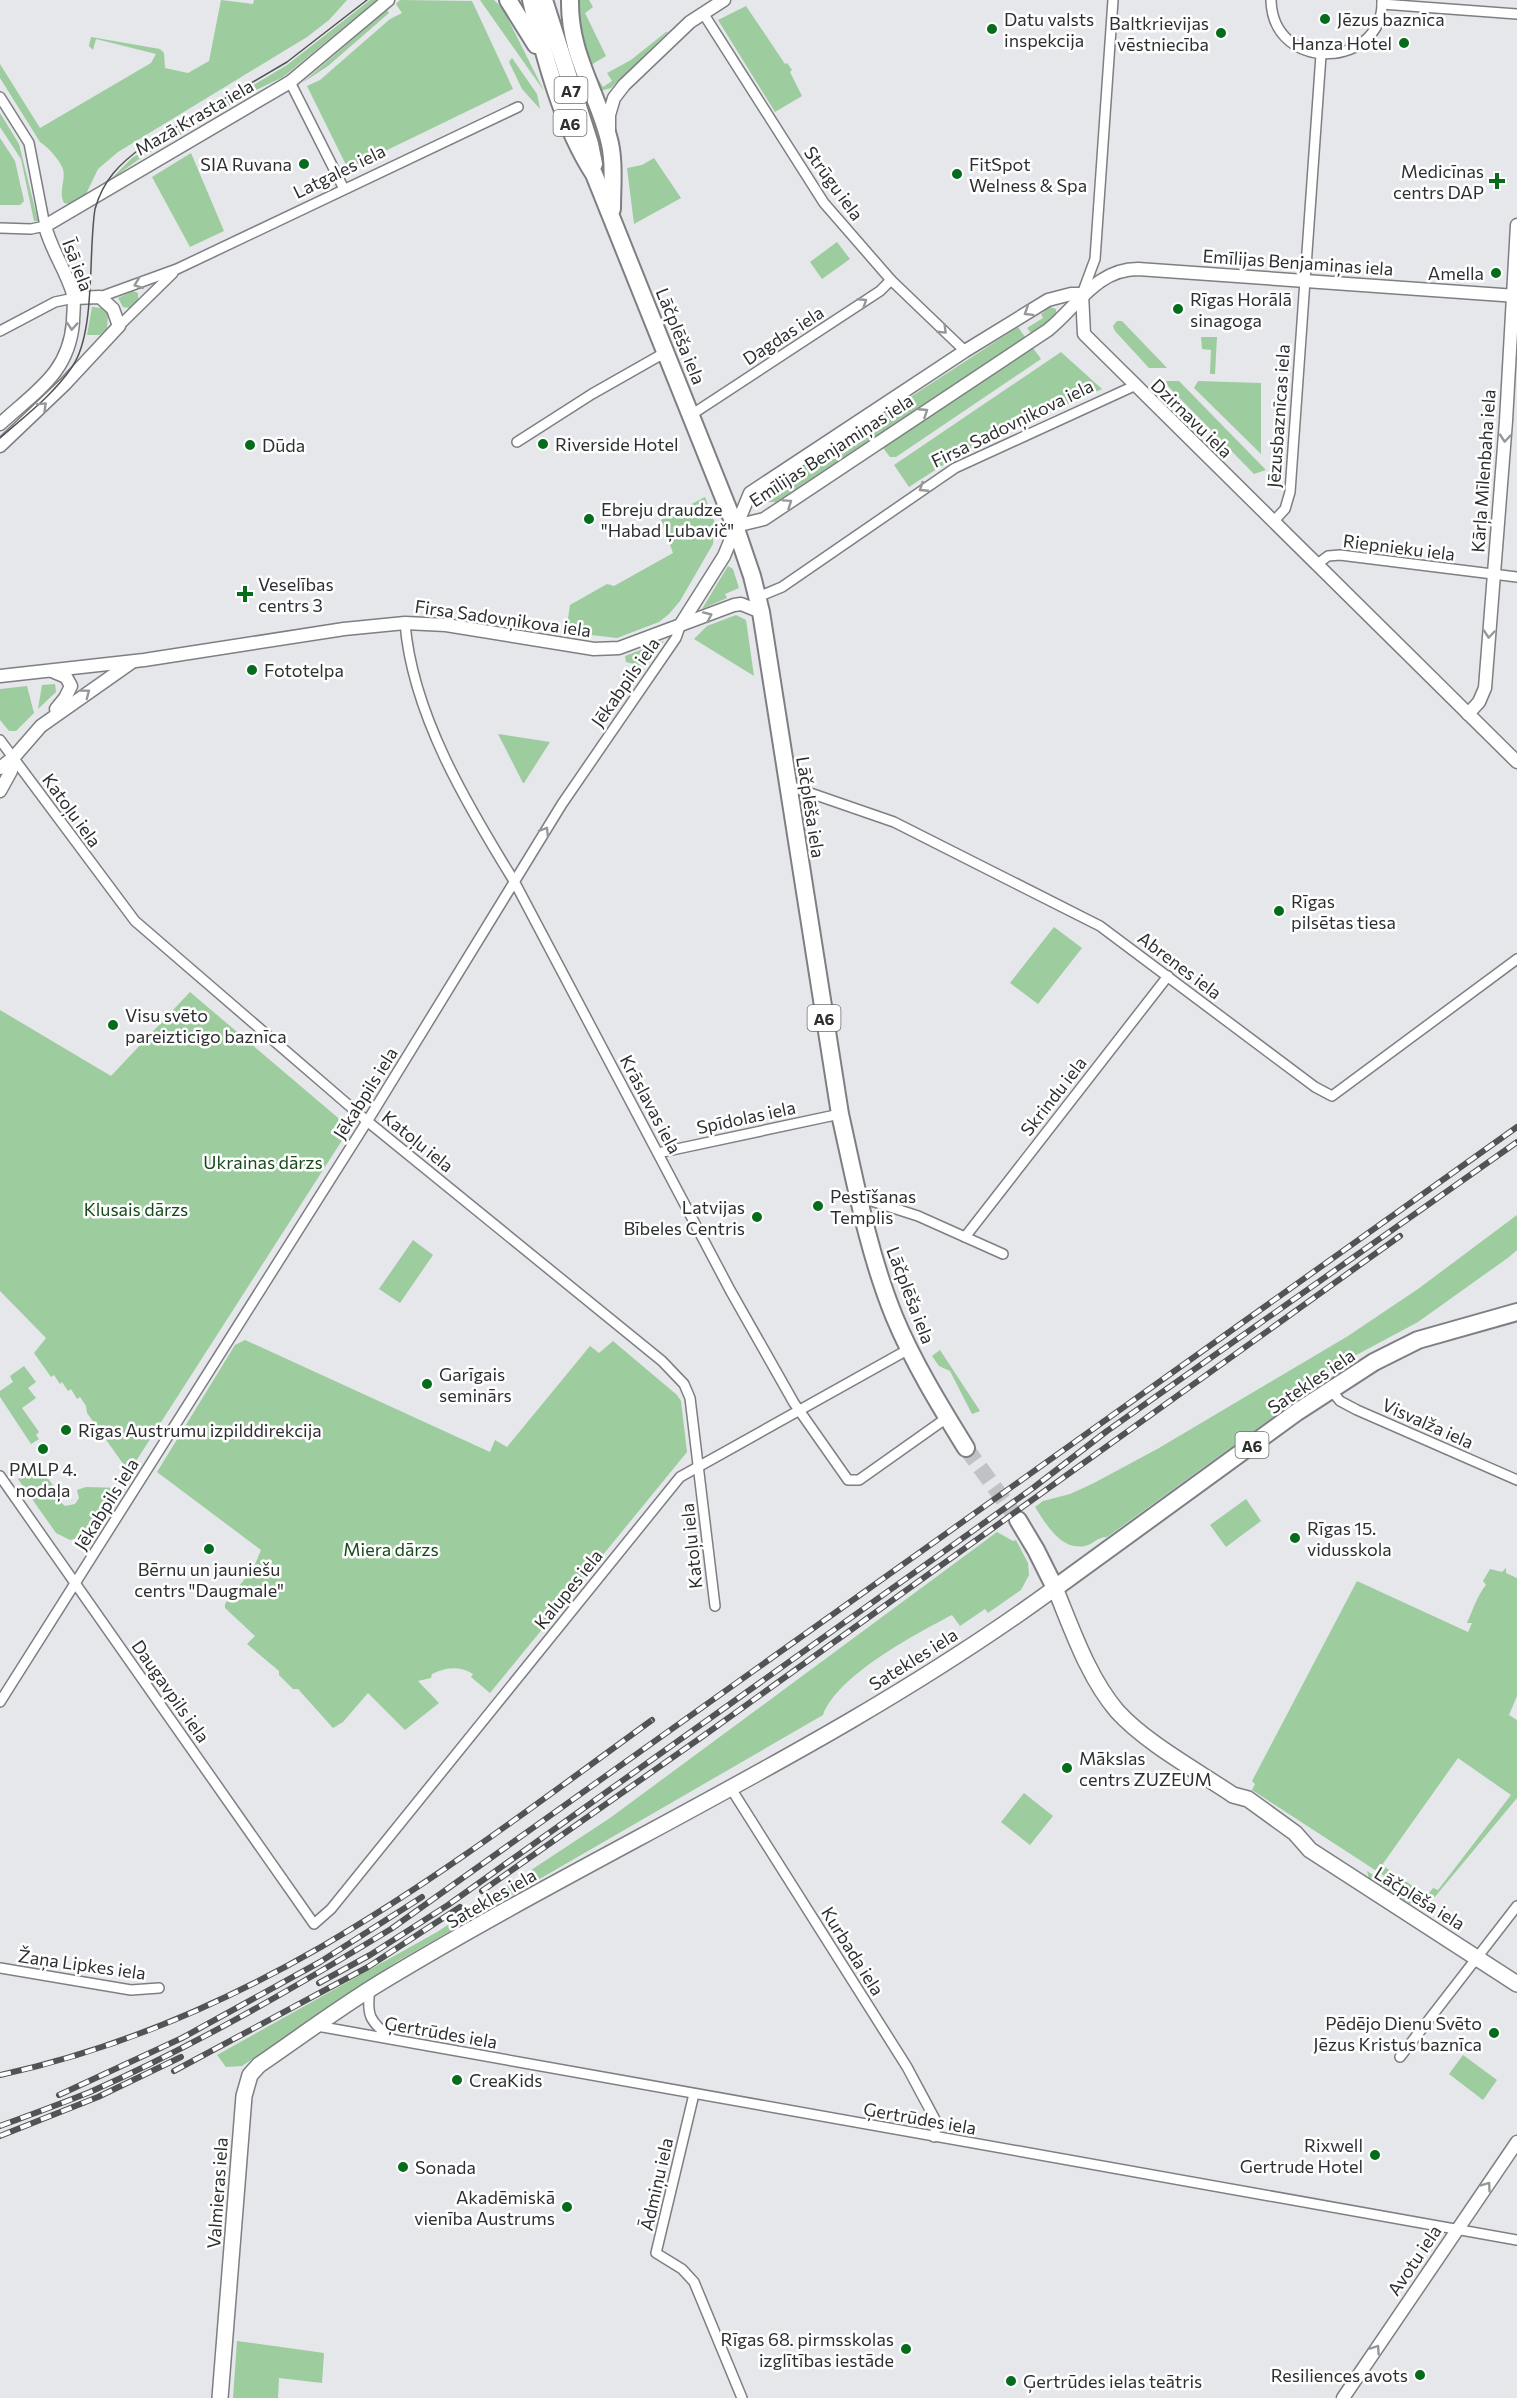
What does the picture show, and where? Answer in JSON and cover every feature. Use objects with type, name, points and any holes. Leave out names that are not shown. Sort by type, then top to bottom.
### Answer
[{"type":"highway","name":"A6","points":[[508,0],[550,69]]},
{"type":"highway","name":"A6","points":[[570,0],[570,22],[580,64],[609,137],[612,219]]},
{"type":"highway","name":"Lāčplēša iela","points":[[540,2],[550,69],[582,155],[594,174],[735,526],[760,605],[840,1114],[859,1197],[883,1286],[909,1348],[966,1448]]},
{"type":"highway","name":"Lāčplēša iela","points":[[540,2],[590,144],[594,174]]},
{"type":"highway","points":[[540,2],[580,64]]},
{"type":"highway","name":"Satekles iela","points":[[1055,1588],[1330,1390],[1374,1362],[1418,1340],[1517,1312]]},
{"type":"highway","name":"Lāčplēša iela","points":[[1018,1520],[1055,1588]]},
{"type":"main road","name":"Satekles iela","points":[[317,2026],[370,1989],[859,1716],[989,1634],[1055,1588]]},
{"type":"main road","name":"Lāčplēša iela","points":[[1055,1588],[1094,1676],[1118,1712],[1140,1731],[1233,1795],[1242,1807],[1288,1840],[1302,1844],[1517,1984]]},
{"type":"main road","name":"Valmieras iela","points":[[220,2398],[246,2085],[259,2066],[317,2026]]},
{"type":"street","name":"Mazā Krasta iela","points":[[0,228],[31,229],[45,226],[290,82],[388,0]]},
{"type":"street","name":"Dzirnavu iela","points":[[1113,0],[1095,259],[1082,294],[1084,334],[1134,386],[1517,762]]},
{"type":"street","points":[[1270,0],[1271,13],[1278,29],[1289,42],[1304,51],[1321,55],[1346,51],[1368,36],[1377,21],[1382,2],[1517,15]]},
{"type":"street","points":[[609,137],[609,115],[614,98],[670,40],[717,2]]},
{"type":"street","name":"Strūgu iela","points":[[703,13],[824,203],[891,280],[965,351]]},
{"type":"street","name":"Jēzusbaznīcas iela","points":[[1273,522],[1285,509],[1290,492],[1303,280],[1321,55]]},
{"type":"street","points":[[290,82],[344,189]]},
{"type":"street","points":[[591,93],[603,99],[614,98]]},
{"type":"street","points":[[0,97],[29,143],[45,226]]},
{"type":"street","name":"Latgales iela","points":[[74,298],[100,297],[177,269],[518,107]]},
{"type":"street","name":"Kārļa Mīlenbaha iela","points":[[1468,714],[1479,702],[1485,688],[1515,296],[1517,225]]},
{"type":"street","name":"Īsā iela","points":[[0,424],[62,366],[71,340],[74,298],[68,278],[48,241],[45,226]]},
{"type":"street","name":"Latgales iela","points":[[0,446],[65,384],[177,269]]},
{"type":"street","name":"Emīlijas Benjamiņas iela","points":[[735,526],[764,519],[1048,330],[1068,314],[1082,294],[1115,272],[1131,269],[1515,296]]},
{"type":"street","name":"Dagdas iela","points":[[691,415],[880,291],[891,280]]},
{"type":"street","name":"Emīlijas Benjamiņas iela","points":[[735,526],[750,493],[965,351],[1048,300],[1065,295],[1082,294]]},
{"type":"street","points":[[100,297],[113,309],[119,326]]},
{"type":"street","points":[[0,330],[55,302],[74,298]]},
{"type":"street","points":[[517,442],[592,394],[666,352]]},
{"type":"street","name":"Firsa Sadovņikova iela","points":[[0,676],[133,662],[344,628],[405,623],[446,625],[594,649],[619,648],[636,644],[681,624],[734,605],[760,605],[782,587],[955,468],[1134,386]]},
{"type":"street","points":[[681,624],[724,556],[735,526]]},
{"type":"street","name":"Riepnieku iela","points":[[1316,565],[1328,556],[1340,555],[1517,577]]},
{"type":"street","name":"Krāslavas iela","points":[[405,623],[412,670],[434,733],[491,844],[514,880],[658,1153],[798,1410],[848,1480],[853,1481],[859,1480],[948,1417]]},
{"type":"street","name":"Jēkabpils iela","points":[[0,1702],[367,1121],[514,880],[613,727],[676,638],[681,624]]},
{"type":"street","name":"Firsa Sadovņikova iela","points":[[14,757],[41,726],[133,662]]},
{"type":"street","points":[[41,726],[65,698],[71,686],[66,677],[52,671]]},
{"type":"street","name":"Katoļu iela","points":[[0,740],[135,921],[367,1121],[662,1361],[684,1384],[690,1398],[715,1606]]},
{"type":"street","points":[[0,768],[14,757]]},
{"type":"street","points":[[0,791],[11,771],[14,757]]},
{"type":"street","name":"Abrenes iela","points":[[787,785],[894,822],[1100,926],[1315,1088],[1332,1096],[1517,959]]},
{"type":"street","name":"Skrindu iela","points":[[965,1237],[1168,976]]},
{"type":"street","name":"Spīdolas iela","points":[[658,1153],[840,1114]]},
{"type":"street","points":[[859,1197],[918,1216],[1003,1254]]},
{"type":"street","name":"Kalupes iela","points":[[314,1924],[331,1909],[680,1477],[909,1348]]},
{"type":"street","name":"Visvalža iela","points":[[1330,1390],[1340,1401],[1357,1410],[1517,1480]]},
{"type":"street","name":"Daugavpils iela","points":[[0,1476],[314,1924]]},
{"type":"street","name":"Kurbada iela","points":[[730,1787],[907,2067],[937,2123],[934,2137]]},
{"type":"street","points":[[1400,2057],[1517,1906]]},
{"type":"street","name":"Žaņa Lipkes iela","points":[[0,1968],[131,1990],[159,1988]]},
{"type":"street","points":[[370,1989],[367,2009],[371,2020],[392,2040]]},
{"type":"street","name":"Ģertrūdes iela","points":[[317,2026],[1517,2240]]},
{"type":"street","name":"Ādmiņu iela","points":[[694,2094],[656,2253],[682,2270],[694,2282],[742,2398]]},
{"type":"street","name":"Avotu iela","points":[[1343,2398],[1517,2142]]},
{"type":"green space","points":[[221,0],[253,4],[254,0],[347,0],[329,20],[307,37],[118,152],[98,169],[86,194],[70,204],[64,203],[62,199],[63,169],[59,161],[40,142],[0,78],[0,64],[40,128],[151,63],[156,54],[96,39],[93,50],[89,46],[91,37],[160,49],[164,53],[165,68],[188,73],[209,61]]},
{"type":"green space","points":[[370,0],[377,0],[283,77],[254,91],[142,157],[109,181],[132,158],[287,65]]},
{"type":"green space","points":[[400,0],[472,1],[513,89],[348,169],[307,86],[320,80],[390,19],[402,13],[396,4]]},
{"type":"green space","points":[[480,0],[494,0],[503,9],[544,91]]},
{"type":"green space","points":[[578,0],[589,0],[593,7],[585,13],[606,56],[591,65],[579,29]]},
{"type":"green space","points":[[746,6],[785,64],[787,63],[792,70],[790,72],[802,96],[775,112],[718,20]]},
{"type":"green space","points":[[387,10],[389,13],[328,66],[302,83]]},
{"type":"green space","points":[[668,32],[611,88],[600,91],[590,74],[594,72],[603,87],[612,81],[607,73],[631,60]]},
{"type":"green space","points":[[512,58],[537,94],[540,109],[522,89],[509,62]]},
{"type":"green space","points":[[0,113],[19,144],[38,221],[34,221],[21,159],[0,127]]},
{"type":"green space","points":[[0,138],[15,161],[24,201],[20,205],[0,205]]},
{"type":"green space","points":[[191,153],[224,231],[190,247],[152,177]]},
{"type":"green space","points":[[654,158],[681,198],[634,224],[627,168],[642,165]]},
{"type":"green space","points":[[837,242],[850,259],[822,279],[810,262]]},
{"type":"green space","points":[[133,291],[138,293],[138,301],[130,308],[123,307],[118,298]]},
{"type":"green space","points":[[92,307],[101,308],[108,314],[107,329],[100,335],[87,335]]},
{"type":"green space","points":[[1050,307],[1056,309],[1056,316],[1031,333],[1027,328],[1043,318],[1041,314]]},
{"type":"green space","points":[[1117,321],[1122,321],[1167,368],[1149,368],[1115,331],[1113,326]]},
{"type":"green space","points":[[1018,327],[1025,337],[776,502],[767,502],[772,492],[789,476]]},
{"type":"green space","points":[[1201,337],[1217,337],[1215,374],[1210,374],[1211,350],[1202,349]]},
{"type":"green space","points":[[1033,348],[1041,359],[896,457],[890,457],[883,448]]},
{"type":"green space","points":[[1061,352],[1102,389],[963,452],[909,487],[894,465]]},
{"type":"green space","points":[[1163,381],[1179,381],[1266,470],[1254,474]]},
{"type":"green space","points":[[1198,381],[1261,383],[1261,454],[1194,388]]},
{"type":"green space","points":[[705,497],[715,523],[713,544],[680,601],[669,614],[659,622],[617,638],[566,632],[570,605],[607,584],[614,586],[673,553],[661,520]]},
{"type":"green space","points":[[728,566],[733,569],[739,588],[725,594],[727,598],[702,609]]},
{"type":"green space","points":[[736,615],[746,620],[754,676],[694,639],[707,626]]},
{"type":"green space","points":[[664,641],[646,667],[626,662],[625,656]]},
{"type":"green space","points":[[55,684],[56,692],[38,709],[42,685]]},
{"type":"green space","points":[[27,686],[34,713],[16,731],[9,731],[0,720],[0,689]]},
{"type":"green space","points":[[498,734],[550,742],[524,783],[523,783]]},
{"type":"green space","points":[[1054,927],[1082,948],[1038,1004],[1010,983]]},
{"type":"green space","name":"Klusais dārzs","points":[[190,992],[350,1128],[129,1472],[87,1413],[86,1406],[80,1397],[77,1399],[71,1389],[68,1391],[54,1375],[51,1377],[34,1353],[46,1338],[0,1291],[0,1010],[111,1076]]},
{"type":"green space","points":[[1517,1215],[1517,1250],[1509,1257],[1418,1322],[1319,1375],[1298,1399],[1107,1537],[1085,1546],[1069,1544],[1055,1535],[1035,1507],[1043,1501],[1070,1494],[1094,1483],[1159,1448],[1348,1336],[1418,1289]]},
{"type":"green space","points":[[413,1240],[433,1255],[400,1303],[379,1289]]},
{"type":"green space","name":"Miera dārzs","points":[[245,1340],[490,1452],[495,1440],[507,1447],[590,1346],[599,1353],[613,1341],[677,1395],[681,1401],[687,1452],[490,1693],[471,1677],[473,1674],[468,1671],[453,1668],[443,1670],[432,1674],[431,1678],[418,1681],[439,1703],[405,1730],[368,1693],[343,1722],[333,1728],[298,1689],[293,1689],[279,1675],[279,1671],[247,1644],[255,1636],[225,1608],[225,1604],[254,1567],[261,1550],[157,1472],[235,1345]]},
{"type":"green space","points":[[940,1350],[980,1411],[972,1414],[950,1371],[939,1366],[932,1356]]},
{"type":"green space","points":[[24,1366],[36,1382],[28,1388],[36,1398],[22,1408],[39,1432],[36,1435],[39,1439],[31,1444],[0,1397],[0,1391],[13,1382],[10,1376]]},
{"type":"green space","points":[[38,1465],[58,1492],[58,1500],[65,1506],[75,1504],[79,1498],[77,1490],[86,1487],[122,1488],[90,1535],[70,1540],[56,1533],[18,1479]]},
{"type":"green space","points":[[1246,1499],[1261,1521],[1226,1547],[1210,1525]]},
{"type":"green space","points":[[997,1532],[1013,1541],[1016,1540],[1028,1563],[1029,1575],[1021,1590],[988,1613],[985,1609],[960,1626],[952,1615],[918,1633],[860,1671],[831,1700],[823,1715],[398,1961],[242,2066],[226,2067],[217,2055],[437,1932],[610,1818]]},
{"type":"green space","points":[[1506,1568],[1506,1573],[1517,1578],[1517,1696],[1509,1715],[1517,1720],[1517,1798],[1429,1904],[1423,1901],[1433,1888],[1438,1890],[1511,1795],[1458,1758],[1382,1865],[1417,1889],[1412,1894],[1252,1790],[1255,1784],[1252,1781],[1357,1581],[1468,1632],[1472,1623],[1467,1623],[1486,1585],[1483,1581],[1490,1569],[1502,1572]]},
{"type":"green space","points":[[1024,1793],[1053,1816],[1030,1845],[1001,1822]]},
{"type":"green space","points":[[1367,1871],[1412,1900],[1410,1904],[1369,1879]]},
{"type":"green space","points":[[1463,2055],[1497,2080],[1483,2100],[1449,2074]]},
{"type":"green space","points":[[237,2341],[324,2353],[322,2383],[279,2378],[278,2398],[233,2398]]},
{"type":"tunnel","points":[[966,1448],[1018,1520]]},
{"type":"tram line","points":[[0,438],[56,387],[72,367],[80,352],[88,313],[95,209],[113,173],[144,146],[287,62],[367,0]]},
{"type":"railway","points":[[0,2126],[90,2092],[205,2036],[391,1929],[1517,1127]]},
{"type":"railway","points":[[319,1983],[370,1955],[448,1905],[1033,1488],[1107,1431],[1517,1142]]},
{"type":"railway","points":[[482,1891],[706,1734],[1400,1236]]},
{"type":"railway","points":[[0,2075],[93,2050],[180,2017],[264,1978],[344,1933],[422,1884],[652,1720]]},
{"type":"railway","points":[[59,2095],[182,2038],[320,1962],[422,1897]]},
{"type":"railway","points":[[174,2071],[368,1967],[460,1907]]},
{"type":"railway","points":[[0,2136],[98,2097],[181,2057]]},
{"type":"place","name":"Jēzus baznīca","points":[[1325,19]]},
{"type":"place","name":"Datu valsts inspekcija","points":[[992,29]]},
{"type":"place","name":"Baltkrievijas vēstniecība","points":[[1221,33]]},
{"type":"place","name":"Hanza Hotel","points":[[1404,43]]},
{"type":"place","name":"SIA Ruvana","points":[[304,164]]},
{"type":"place","name":"FitSpot Welness & Spa","points":[[957,174]]},
{"type":"place","name":"Medicīnas centrs DAP","points":[[1497,181]]},
{"type":"place","name":"Amella","points":[[1496,273]]},
{"type":"place","name":"Rīgas Horālā sinagoga","points":[[1178,309]]},
{"type":"place","name":"Riverside Hotel","points":[[543,444]]},
{"type":"place","name":"Dūda","points":[[250,445]]},
{"type":"place","name":"Ebreju draudze \"Habad Ļubavič\"","points":[[589,519]]},
{"type":"place","name":"Veselības centrs 3","points":[[245,594]]},
{"type":"place","name":"Fototelpa","points":[[252,670]]},
{"type":"place","name":"Rīgas pilsētas tiesa","points":[[1279,911]]},
{"type":"place","name":"Visu svēto pareizticīgo baznīca","points":[[113,1025]]},
{"type":"place","name":"Pestīšanas Templis","points":[[818,1206]]},
{"type":"place","name":"Latvijas Bībeles Centris","points":[[757,1217]]},
{"type":"place","name":"Garīgais seminārs","points":[[427,1384]]},
{"type":"place","name":"Rīgas Austrumu izpilddirekcija","points":[[66,1430]]},
{"type":"place","name":"PMLP 4. nodaļa","points":[[43,1449]]},
{"type":"place","name":"Rīgas 15. vidusskola","points":[[1295,1538]]},
{"type":"place","name":"Bērnu un jauniešu centrs \"Daugmale\"","points":[[209,1549]]},
{"type":"place","name":"Mākslas centrs ZUZEUM","points":[[1067,1768]]},
{"type":"place","name":"Pēdējo Dienu Svēto Jēzus Kristus baznīca","points":[[1494,2033]]},
{"type":"place","name":"CreaKids","points":[[457,2080]]},
{"type":"place","name":"Rixwell Gertrude Hotel","points":[[1375,2155]]},
{"type":"place","name":"Sonada","points":[[403,2167]]},
{"type":"place","name":"Akadēmiskā vienība Austrums","points":[[567,2207]]},
{"type":"place","name":"Rīgas 68. pirmsskolas izglītības iestāde","points":[[906,2349]]},
{"type":"place","name":"Resiliences avots","points":[[1420,2375]]},
{"type":"place","name":"Ģertrūdes ielas teātris","points":[[1011,2381]]},
{"type":"park label","name":"Ukrainas dārzs","points":[[263,1162]]}]
